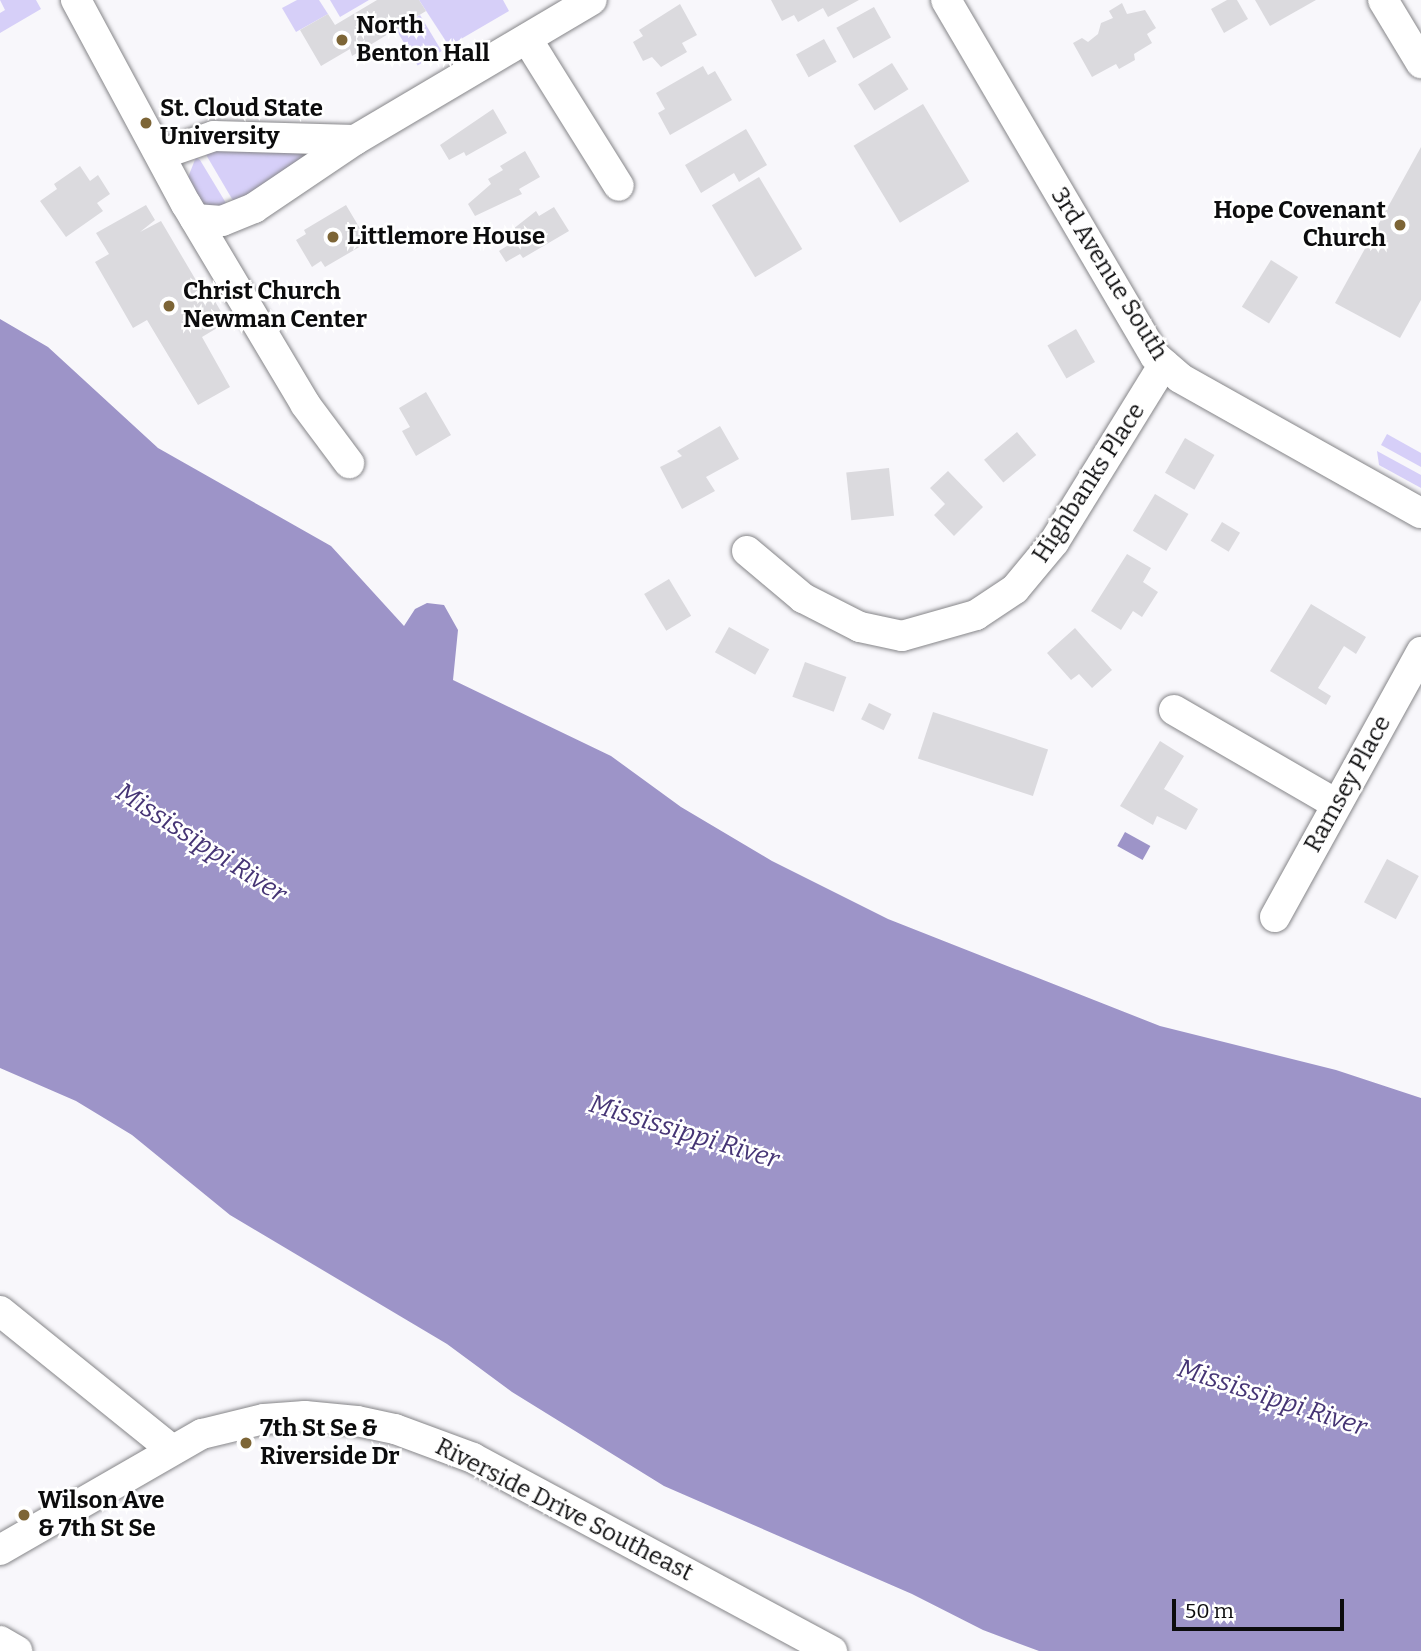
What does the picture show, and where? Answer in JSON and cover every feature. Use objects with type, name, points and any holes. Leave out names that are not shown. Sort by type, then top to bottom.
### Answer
[{"type":"street","points":[[76,0],[195,219],[305,404],[349,463]]},
{"type":"street","points":[[195,219],[222,221],[243,214],[355,140],[592,0]]},
{"type":"street","name":"3rd Avenue South","points":[[946,0],[1138,329],[1164,364],[1180,378],[1421,513]]},
{"type":"street","points":[[1383,0],[1421,63]]},
{"type":"street","points":[[527,39],[619,186]]},
{"type":"street","points":[[162,154],[214,136],[355,140]]},
{"type":"street","name":"Highbanks Place","points":[[747,551],[803,598],[860,627],[902,636],[976,615],[1015,589],[1054,542],[1164,364]]},
{"type":"street","name":"Ramsey Place","points":[[1275,916],[1421,652]]},
{"type":"street","points":[[1174,710],[1336,804]]},
{"type":"street","points":[[0,1311],[171,1449]]},
{"type":"street","name":"Riverside Drive Southeast","points":[[0,1550],[171,1449],[232,1423],[305,1416],[395,1429],[473,1458],[832,1651]]},
{"type":"street","points":[[0,1641],[18,1651]]},
{"type":"shaded area","points":[[0,0],[36,0],[41,9],[0,33],[0,13],[5,10]]},
{"type":"shaded area","points":[[297,0],[319,0],[328,14],[296,32],[282,8]]},
{"type":"shaded area","points":[[330,0],[369,0],[340,17]]},
{"type":"shaded area","points":[[419,0],[503,0],[509,11],[449,46]]},
{"type":"shaded area","points":[[420,15],[442,51],[418,65],[396,29]]},
{"type":"shaded area","points":[[213,146],[325,150],[235,204],[205,153]]},
{"type":"shaded area","points":[[196,157],[229,208],[206,211],[187,180]]},
{"type":"shaded area","points":[[1387,434],[1421,453],[1421,467],[1381,445]]},
{"type":"shaded area","points":[[1377,451],[1421,475],[1421,488],[1379,465]]},
{"type":"water","name":"Mississippi River","points":[[0,319],[48,347],[158,448],[331,546],[404,626],[415,609],[427,603],[444,605],[458,630],[453,680],[611,756],[681,807],[772,861],[888,919],[1160,1026],[1336,1070],[1421,1098],[1421,1651],[1039,1651],[983,1630],[912,1594],[664,1486],[512,1392],[447,1344],[230,1215],[132,1135],[76,1101],[0,1068]]},
{"type":"water","points":[[1125,832],[1150,846],[1143,860],[1117,846]]},
{"type":"building","name":"North Benton Hall","points":[[377,0],[419,0],[426,11],[352,56],[350,49],[321,66],[300,30],[328,14],[335,25]]},
{"type":"building","points":[[771,0],[859,0],[828,17],[823,8],[798,22],[794,15],[782,21]]},
{"type":"building","points":[[1227,0],[1237,0],[1248,19],[1224,33],[1211,9]]},
{"type":"building","points":[[1255,0],[1316,0],[1270,26]]},
{"type":"building","points":[[1122,3],[1127,14],[1145,10],[1156,28],[1147,34],[1152,43],[1134,54],[1135,60],[1119,69],[1116,64],[1092,77],[1073,43],[1082,38],[1088,42],[1098,34],[1101,23],[1113,18],[1109,11]]},
{"type":"building","points":[[680,4],[697,35],[682,43],[687,52],[661,67],[652,57],[643,61],[633,42],[643,36],[639,30]]},
{"type":"building","points":[[874,7],[891,38],[853,58],[836,28]]},
{"type":"building","points":[[824,39],[837,62],[809,77],[796,55]]},
{"type":"building","points":[[892,63],[908,89],[875,110],[858,84]]},
{"type":"building","points":[[703,66],[708,75],[715,71],[732,100],[670,135],[658,113],[665,109],[656,93]]},
{"type":"building","points":[[923,104],[969,181],[900,223],[854,146]]},
{"type":"building","points":[[493,109],[507,133],[466,156],[464,152],[449,160],[440,145]]},
{"type":"building","points":[[746,129],[767,165],[739,182],[734,173],[701,193],[685,165]]},
{"type":"building","name":"Hope Covenant Church","points":[[1421,147],[1421,300],[1400,338],[1335,303]]},
{"type":"building","points":[[525,151],[540,177],[519,189],[522,194],[475,216],[468,204],[491,184],[488,179],[503,170],[500,166]]},
{"type":"building","points":[[80,166],[90,181],[98,175],[110,194],[97,203],[103,211],[66,237],[40,201],[57,189],[54,184]]},
{"type":"building","points":[[759,177],[802,249],[755,277],[712,205]]},
{"type":"building","name":"Christ Church Newman Center","points":[[146,205],[155,220],[140,232],[161,221],[200,287],[205,284],[227,322],[202,337],[230,387],[198,405],[147,320],[133,328],[95,262],[109,254],[96,233]]},
{"type":"building","name":"Littlemore House","points":[[346,205],[368,242],[325,267],[321,261],[312,267],[296,240],[306,234],[304,230]]},
{"type":"building","points":[[554,207],[569,231],[523,258],[520,254],[506,262],[499,251],[513,242],[508,233],[536,211],[539,216]]},
{"type":"building","points":[[1271,260],[1298,277],[1269,324],[1242,307]]},
{"type":"building","points":[[1076,329],[1095,362],[1066,378],[1047,346]]},
{"type":"building","points":[[426,392],[451,435],[416,456],[402,431],[410,427],[399,408]]},
{"type":"building","points":[[720,426],[739,459],[706,477],[715,491],[682,509],[660,467],[682,456],[677,451]]},
{"type":"building","points":[[1017,432],[1036,455],[1003,483],[984,460]]},
{"type":"building","points":[[1185,438],[1214,455],[1194,490],[1165,473]]},
{"type":"building","points":[[889,468],[894,516],[851,520],[846,472]]},
{"type":"building","points":[[948,471],[983,507],[954,536],[934,515],[945,504],[930,488]]},
{"type":"building","points":[[1155,494],[1188,514],[1166,551],[1133,531]]},
{"type":"building","points":[[1222,522],[1240,533],[1229,552],[1211,541]]},
{"type":"building","points":[[1127,554],[1151,568],[1143,582],[1158,592],[1142,617],[1133,611],[1121,630],[1091,611]]},
{"type":"building","points":[[669,579],[691,616],[666,631],[644,594]]},
{"type":"building","points":[[1311,604],[1366,637],[1356,654],[1344,646],[1318,688],[1331,696],[1326,705],[1270,671]]},
{"type":"building","points":[[729,627],[769,649],[755,675],[715,652]]},
{"type":"building","points":[[1075,628],[1112,670],[1092,688],[1079,674],[1071,680],[1047,653]]},
{"type":"building","points":[[805,662],[846,677],[834,712],[792,697]]},
{"type":"building","points":[[869,703],[891,714],[884,730],[861,719]]},
{"type":"building","points":[[933,712],[1048,749],[1033,796],[918,759]]},
{"type":"building","points":[[1160,741],[1184,756],[1164,789],[1198,809],[1186,830],[1157,816],[1153,825],[1120,806]]},
{"type":"building","points":[[1387,859],[1419,876],[1396,919],[1364,902]]},
{"type":"place","name":"North Benton Hall","points":[[342,40]]},
{"type":"place","name":"St. Cloud State University","points":[[146,123]]},
{"type":"place","name":"Hope Covenant Church","points":[[1400,225]]},
{"type":"place","name":"Littlemore House","points":[[333,237]]},
{"type":"place","name":"Christ Church Newman Center","points":[[169,306]]},
{"type":"place","name":"7th St Se & Riverside Dr","points":[[246,1443]]},
{"type":"place","name":"Wilson Ave & 7th St Se","points":[[24,1515]]}]
